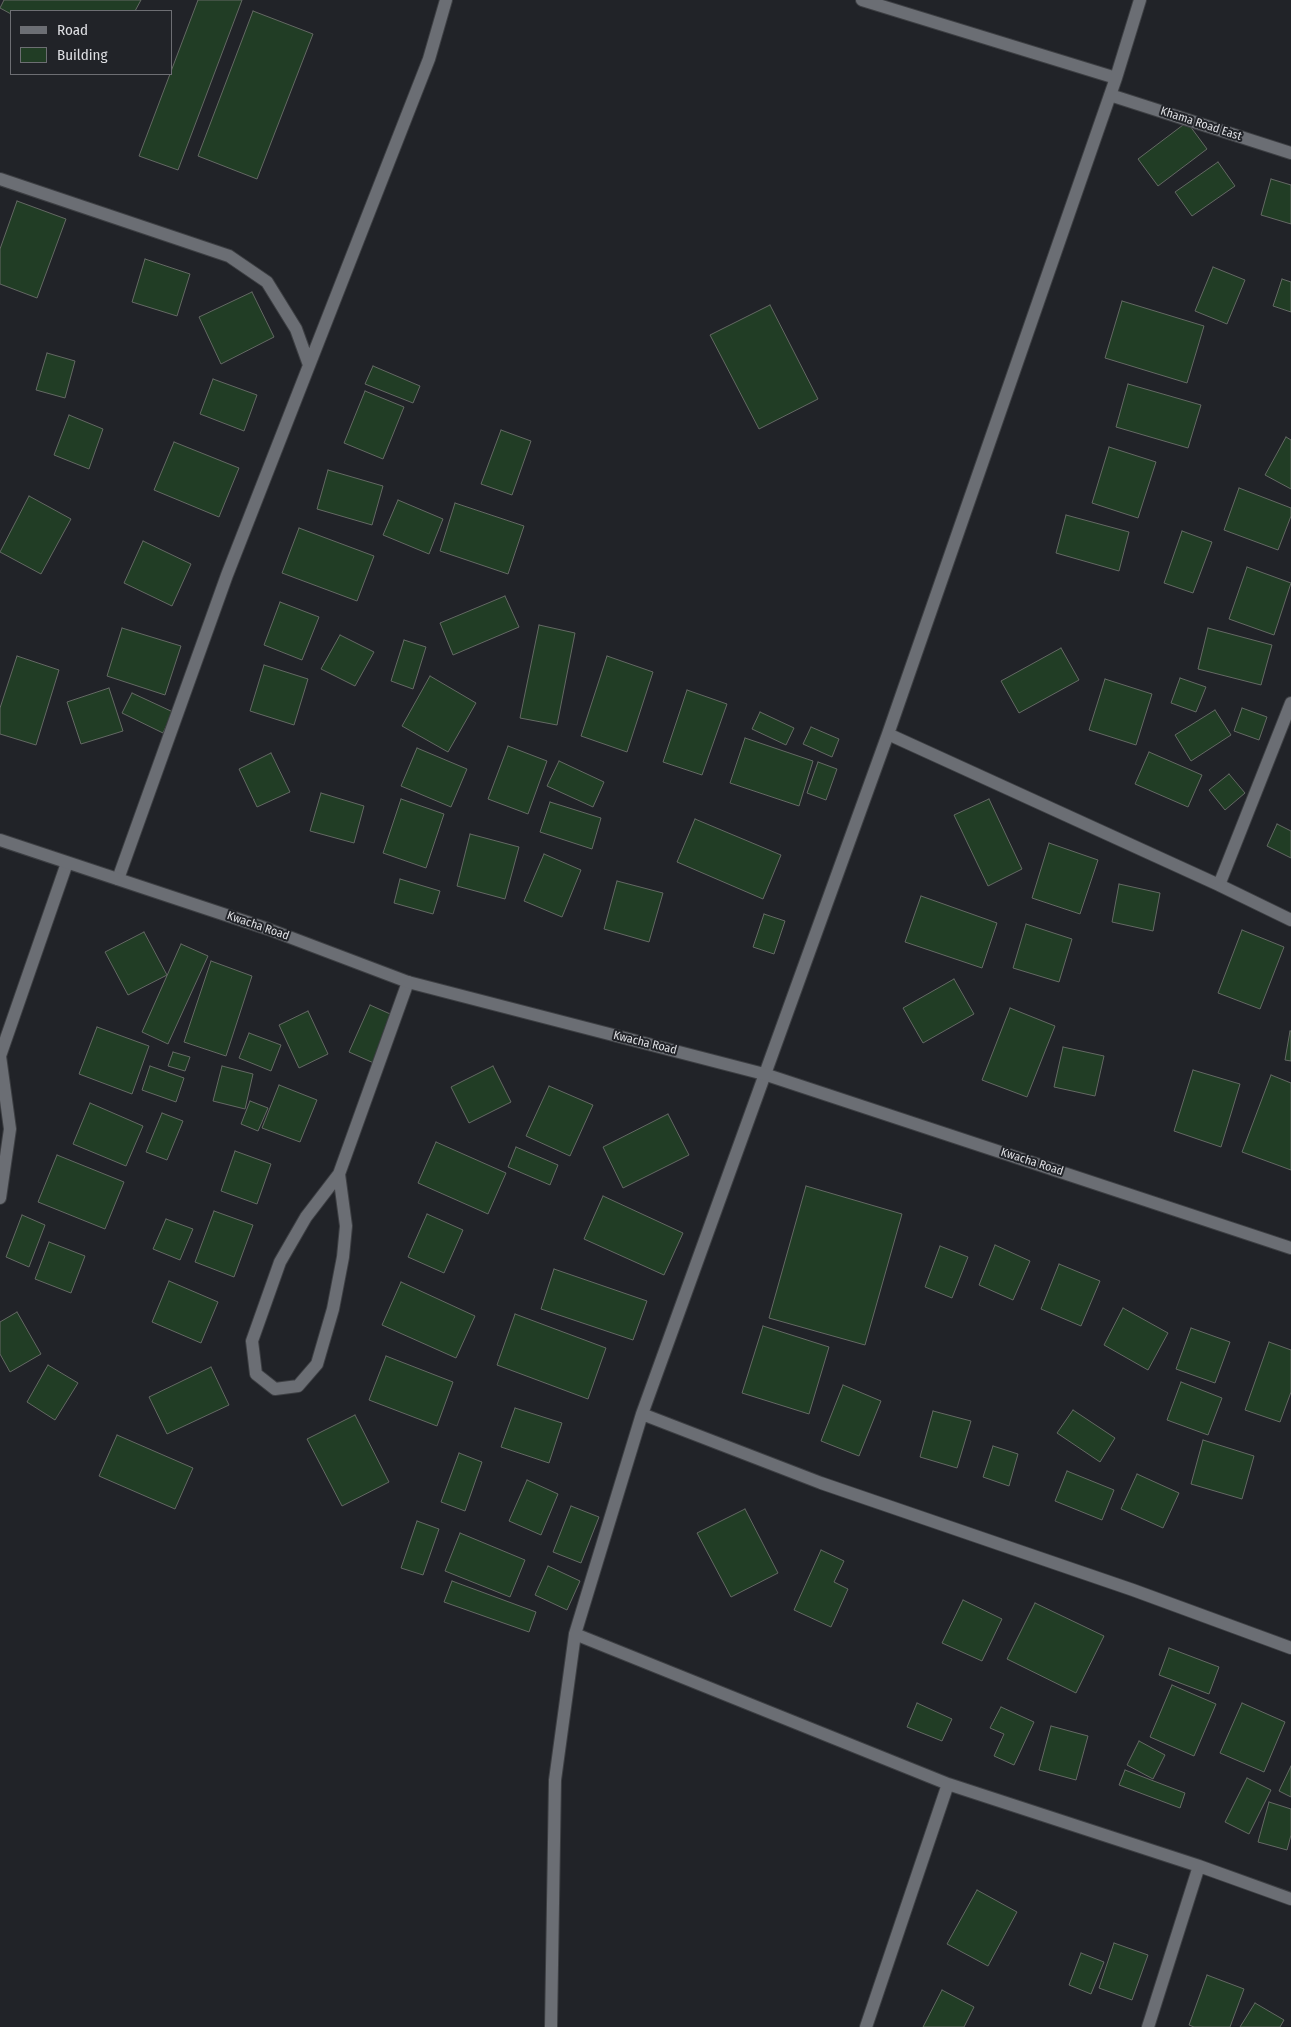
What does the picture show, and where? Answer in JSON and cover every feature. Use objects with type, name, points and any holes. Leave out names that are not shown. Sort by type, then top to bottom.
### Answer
[{"type":"street","points":[[118,879],[227,574],[429,59],[446,0]]},
{"type":"street","points":[[862,0],[1116,78]]},
{"type":"street","points":[[551,2027],[556,1780],[575,1634],[642,1414],[888,734],[1116,78],[1140,0]]},
{"type":"street","name":"Khama Road East","points":[[1110,95],[1291,153]]},
{"type":"street","points":[[0,179],[229,256],[267,282],[296,329],[309,366]]},
{"type":"street","points":[[1219,885],[1291,703]]},
{"type":"street","points":[[888,734],[1219,885],[1291,920]]},
{"type":"street","name":"Kwacha Road","points":[[0,840],[268,929],[408,982],[764,1074],[1291,1248]]},
{"type":"street","points":[[0,1198],[10,1129],[0,1056],[67,863]]},
{"type":"street","points":[[339,1174],[346,1226],[343,1257],[333,1308],[318,1364],[298,1386],[275,1389],[256,1374],[252,1341],[280,1262],[306,1217],[339,1174],[408,982]]},
{"type":"street","points":[[642,1414],[821,1483],[1133,1590],[1291,1648]]},
{"type":"street","points":[[575,1634],[948,1784],[1199,1866],[1291,1899]]},
{"type":"street","points":[[866,2027],[948,1784]]},
{"type":"street","points":[[1148,2027],[1199,1866]]},
{"type":"building","points":[[4,0],[141,0],[136,10],[10,10],[10,13],[0,8]]},
{"type":"building","points":[[198,0],[242,0],[178,170],[139,156],[170,75],[172,75],[172,69]]},
{"type":"building","points":[[253,11],[313,34],[257,179],[198,156]]},
{"type":"building","points":[[1187,122],[1207,149],[1158,186],[1138,159]]},
{"type":"building","points":[[1218,162],[1235,186],[1192,216],[1175,192]]},
{"type":"building","points":[[1271,179],[1291,185],[1291,224],[1261,215]]},
{"type":"building","points":[[17,201],[66,219],[37,298],[0,284],[0,249]]},
{"type":"building","points":[[145,259],[190,274],[177,316],[132,302]]},
{"type":"building","points":[[1213,267],[1245,280],[1227,324],[1195,311]]},
{"type":"building","points":[[1282,279],[1291,282],[1291,312],[1273,306]]},
{"type":"building","points":[[252,292],[274,337],[221,364],[199,317]]},
{"type":"building","points":[[1122,301],[1204,326],[1187,383],[1105,358]]},
{"type":"building","points":[[770,305],[818,399],[759,429],[710,335]]},
{"type":"building","points":[[47,353],[75,361],[65,398],[36,390]]},
{"type":"building","points":[[373,366],[420,386],[413,403],[365,384]]},
{"type":"building","points":[[213,379],[257,395],[244,431],[200,414]]},
{"type":"building","points":[[1128,384],[1201,405],[1188,448],[1116,427]]},
{"type":"building","points":[[365,391],[404,407],[383,459],[344,443]]},
{"type":"building","points":[[69,415],[103,429],[89,469],[54,455]]},
{"type":"building","points":[[501,430],[531,441],[512,495],[481,484]]},
{"type":"building","points":[[1286,437],[1291,440],[1291,489],[1265,475]]},
{"type":"building","points":[[174,442],[239,468],[219,517],[154,490]]},
{"type":"building","points":[[1109,447],[1156,462],[1138,518],[1092,503]]},
{"type":"building","points":[[328,470],[383,486],[372,525],[317,509]]},
{"type":"building","points":[[1239,488],[1291,508],[1291,516],[1278,550],[1224,530]]},
{"type":"building","points":[[29,496],[71,519],[41,574],[0,552]]},
{"type":"building","points":[[398,500],[443,519],[429,554],[383,535]]},
{"type":"building","points":[[455,503],[524,526],[508,574],[440,551]]},
{"type":"building","points":[[1066,515],[1129,532],[1119,571],[1056,553]]},
{"type":"building","points":[[299,528],[374,556],[357,601],[282,573]]},
{"type":"building","points":[[1182,531],[1212,542],[1193,593],[1164,583]]},
{"type":"building","points":[[143,541],[191,564],[172,606],[124,583]]},
{"type":"building","points":[[1247,567],[1291,583],[1274,635],[1229,619]]},
{"type":"building","points":[[505,596],[519,627],[453,655],[440,623]]},
{"type":"building","points":[[280,602],[319,617],[302,660],[264,645]]},
{"type":"building","points":[[539,625],[575,633],[557,725],[520,718]]},
{"type":"building","points":[[122,628],[181,646],[165,695],[107,676]]},
{"type":"building","points":[[1208,628],[1272,645],[1261,685],[1198,669]]},
{"type":"building","points":[[340,635],[374,652],[355,686],[321,669]]},
{"type":"building","points":[[404,640],[426,647],[413,689],[391,681]]},
{"type":"building","points":[[1061,648],[1079,680],[1019,713],[1001,681]]},
{"type":"building","points":[[17,656],[59,670],[36,745],[0,734],[0,708]]},
{"type":"building","points":[[607,656],[653,672],[627,752],[581,736]]},
{"type":"building","points":[[264,665],[308,679],[294,725],[250,711]]},
{"type":"building","points":[[430,676],[476,703],[448,752],[402,726]]},
{"type":"building","points":[[1180,678],[1206,687],[1196,712],[1171,703]]},
{"type":"building","points":[[1105,679],[1152,694],[1136,745],[1089,730]]},
{"type":"building","points":[[109,688],[123,731],[81,744],[67,702]]},
{"type":"building","points":[[687,690],[727,704],[702,775],[663,762]]},
{"type":"building","points":[[132,693],[173,712],[163,733],[122,713]]},
{"type":"building","points":[[1242,708],[1267,717],[1259,740],[1234,731]]},
{"type":"building","points":[[1215,710],[1231,735],[1191,761],[1175,735]]},
{"type":"building","points":[[760,712],[794,728],[786,745],[752,729]]},
{"type":"building","points":[[811,727],[839,739],[832,757],[803,744]]},
{"type":"building","points":[[745,738],[813,761],[799,806],[730,783]]},
{"type":"building","points":[[508,746],[547,761],[528,814],[488,799]]},
{"type":"building","points":[[417,748],[467,769],[451,807],[401,786]]},
{"type":"building","points":[[1149,752],[1202,775],[1188,807],[1135,784]]},
{"type":"building","points":[[271,753],[290,792],[257,807],[239,769]]},
{"type":"building","points":[[559,761],[604,782],[593,807],[547,786]]},
{"type":"building","points":[[818,762],[837,769],[826,800],[807,793]]},
{"type":"building","points":[[1229,774],[1245,793],[1225,810],[1209,790]]},
{"type":"building","points":[[321,793],[364,806],[354,843],[310,831]]},
{"type":"building","points":[[401,799],[444,814],[426,868],[383,853]]},
{"type":"building","points":[[989,799],[1022,869],[988,886],[954,815]]},
{"type":"building","points":[[550,802],[601,818],[592,849],[540,832]]},
{"type":"building","points":[[695,819],[781,855],[763,899],[677,862]]},
{"type":"building","points":[[1277,824],[1291,831],[1291,858],[1267,846]]},
{"type":"building","points":[[470,834],[519,847],[505,899],[457,886]]},
{"type":"building","points":[[1049,843],[1098,860],[1080,914],[1032,898]]},
{"type":"building","points":[[544,854],[581,870],[562,917],[524,901]]},
{"type":"building","points":[[400,879],[440,891],[433,914],[394,903]]},
{"type":"building","points":[[617,881],[663,893],[649,942],[604,929]]},
{"type":"building","points":[[1119,884],[1160,893],[1153,931],[1112,922]]},
{"type":"building","points":[[921,896],[997,923],[982,968],[905,942]]},
{"type":"building","points":[[764,914],[785,921],[774,954],[753,947]]},
{"type":"building","points":[[1026,924],[1072,939],[1059,982],[1013,968]]},
{"type":"building","points":[[1242,930],[1284,947],[1260,1009],[1218,993]]},
{"type":"building","points":[[144,932],[167,975],[128,995],[105,952]]},
{"type":"building","points":[[181,944],[208,956],[168,1044],[142,1032]]},
{"type":"building","points":[[211,961],[252,976],[226,1056],[184,1042]]},
{"type":"building","points":[[954,979],[974,1014],[923,1043],[903,1008]]},
{"type":"building","points":[[370,1005],[397,1017],[376,1064],[349,1052]]},
{"type":"building","points":[[1010,1008],[1055,1026],[1027,1097],[982,1080]]},
{"type":"building","points":[[308,1011],[328,1054],[299,1068],[279,1025]]},
{"type":"building","points":[[97,1027],[149,1046],[132,1094],[79,1074]]},
{"type":"building","points":[[1291,1031],[1291,1061],[1285,1060]]},
{"type":"building","points":[[249,1033],[281,1045],[271,1071],[239,1058]]},
{"type":"building","points":[[1063,1047],[1104,1056],[1095,1096],[1054,1087]]},
{"type":"building","points":[[173,1052],[190,1057],[185,1071],[168,1066]]},
{"type":"building","points":[[150,1066],[184,1078],[176,1102],[142,1090]]},
{"type":"building","points":[[222,1066],[253,1074],[245,1109],[213,1101]]},
{"type":"building","points":[[493,1066],[511,1102],[469,1123],[451,1087]]},
{"type":"building","points":[[1193,1070],[1240,1084],[1221,1147],[1174,1131]]},
{"type":"building","points":[[1271,1075],[1291,1083],[1291,1170],[1242,1152]]},
{"type":"building","points":[[279,1085],[317,1100],[300,1142],[262,1128]]},
{"type":"building","points":[[549,1086],[593,1105],[570,1156],[526,1136]]},
{"type":"building","points":[[250,1101],[268,1108],[258,1131],[241,1124]]},
{"type":"building","points":[[90,1103],[143,1126],[126,1166],[73,1144]]},
{"type":"building","points":[[162,1113],[183,1121],[167,1160],[146,1152]]},
{"type":"building","points":[[668,1114],[689,1155],[623,1188],[603,1147]]},
{"type":"building","points":[[436,1142],[506,1173],[488,1214],[418,1183]]},
{"type":"building","points":[[516,1147],[558,1165],[550,1185],[508,1167]]},
{"type":"building","points":[[235,1151],[271,1164],[257,1204],[221,1191]]},
{"type":"building","points":[[57,1155],[124,1182],[105,1229],[38,1202]]},
{"type":"building","points":[[806,1186],[902,1214],[865,1345],[769,1318]]},
{"type":"building","points":[[603,1196],[683,1233],[664,1275],[584,1239]]},
{"type":"building","points":[[214,1211],[253,1225],[234,1277],[195,1262]]},
{"type":"building","points":[[427,1214],[463,1230],[444,1273],[408,1257]]},
{"type":"building","points":[[22,1215],[45,1225],[29,1267],[6,1257]]},
{"type":"building","points":[[166,1219],[193,1229],[180,1260],[153,1249]]},
{"type":"building","points":[[49,1242],[85,1256],[71,1293],[35,1279]]},
{"type":"building","points":[[995,1245],[1030,1261],[1013,1300],[979,1285]]},
{"type":"building","points":[[940,1246],[968,1257],[952,1298],[925,1287]]},
{"type":"building","points":[[1059,1264],[1100,1281],[1081,1326],[1041,1309]]},
{"type":"building","points":[[554,1269],[647,1301],[633,1340],[541,1309]]},
{"type":"building","points":[[169,1281],[218,1302],[201,1343],[152,1322]]},
{"type":"building","points":[[401,1282],[475,1316],[456,1358],[382,1325]]},
{"type":"building","points":[[1123,1308],[1168,1333],[1148,1370],[1104,1345]]},
{"type":"building","points":[[17,1312],[41,1354],[10,1372],[0,1354],[0,1322]]},
{"type":"building","points":[[515,1314],[606,1348],[588,1399],[497,1365]]},
{"type":"building","points":[[763,1326],[829,1347],[809,1414],[742,1393]]},
{"type":"building","points":[[1191,1328],[1230,1342],[1215,1383],[1176,1369]]},
{"type":"building","points":[[1269,1342],[1291,1350],[1291,1392],[1280,1422],[1245,1410]]},
{"type":"building","points":[[386,1356],[453,1382],[437,1426],[369,1400]]},
{"type":"building","points":[[48,1365],[78,1383],[55,1420],[27,1402]]},
{"type":"building","points":[[211,1367],[229,1405],[167,1434],[149,1397]]},
{"type":"building","points":[[1181,1382],[1222,1398],[1208,1435],[1167,1420]]},
{"type":"building","points":[[843,1385],[881,1401],[859,1456],[821,1441]]},
{"type":"building","points":[[515,1408],[562,1423],[549,1463],[501,1447]]},
{"type":"building","points":[[1073,1410],[1115,1438],[1100,1462],[1057,1433]]},
{"type":"building","points":[[933,1411],[971,1421],[957,1468],[920,1457]]},
{"type":"building","points":[[355,1415],[389,1482],[342,1506],[307,1439]]},
{"type":"building","points":[[117,1435],[193,1468],[175,1509],[99,1476]]},
{"type":"building","points":[[1203,1440],[1254,1456],[1242,1499],[1191,1484]]},
{"type":"building","points":[[993,1446],[1018,1454],[1009,1486],[983,1477]]},
{"type":"building","points":[[459,1453],[482,1462],[465,1511],[441,1502]]},
{"type":"building","points":[[1067,1471],[1114,1490],[1102,1520],[1055,1501]]},
{"type":"building","points":[[1137,1474],[1179,1493],[1163,1528],[1121,1509]]},
{"type":"building","points":[[527,1480],[558,1494],[541,1535],[509,1521]]},
{"type":"building","points":[[571,1506],[599,1517],[581,1563],[553,1552]]},
{"type":"building","points":[[745,1509],[778,1573],[731,1597],[697,1533]]},
{"type":"building","points":[[417,1521],[439,1529],[423,1575],[401,1568]]},
{"type":"building","points":[[460,1533],[525,1560],[510,1597],[445,1571]]},
{"type":"building","points":[[821,1550],[844,1561],[834,1582],[848,1589],[831,1627],[794,1610]]},
{"type":"building","points":[[548,1566],[580,1581],[567,1610],[535,1595]]},
{"type":"building","points":[[452,1581],[536,1612],[529,1632],[444,1602]]},
{"type":"building","points":[[963,1600],[1002,1619],[982,1661],[942,1643]]},
{"type":"building","points":[[1035,1603],[1104,1636],[1076,1693],[1007,1659]]},
{"type":"building","points":[[1169,1648],[1219,1667],[1209,1694],[1159,1675]]},
{"type":"building","points":[[1172,1685],[1216,1704],[1194,1756],[1150,1737]]},
{"type":"building","points":[[917,1703],[952,1719],[942,1741],[907,1727]]},
{"type":"building","points":[[1242,1703],[1285,1722],[1264,1772],[1220,1753]]},
{"type":"building","points":[[1001,1707],[1034,1722],[1014,1765],[994,1756],[1004,1734],[990,1728]]},
{"type":"building","points":[[1051,1726],[1088,1736],[1076,1780],[1039,1770]]},
{"type":"building","points":[[1139,1741],[1165,1755],[1153,1779],[1127,1765]]},
{"type":"building","points":[[1291,1766],[1291,1797],[1279,1791]]},
{"type":"building","points":[[1125,1770],[1185,1793],[1180,1808],[1119,1785]]},
{"type":"building","points":[[1247,1778],[1271,1790],[1249,1834],[1225,1822]]},
{"type":"building","points":[[1269,1802],[1291,1809],[1291,1835],[1287,1850],[1258,1842]]},
{"type":"building","points":[[977,1890],[1017,1912],[988,1966],[947,1944]]},
{"type":"building","points":[[1114,1943],[1148,1955],[1132,2000],[1099,1988]]},
{"type":"building","points":[[1081,1953],[1104,1962],[1091,1994],[1069,1985]]},
{"type":"building","points":[[1207,1975],[1244,1989],[1230,2027],[1194,2027],[1189,2025]]},
{"type":"building","points":[[942,1990],[974,2007],[964,2027],[923,2027]]},
{"type":"building","points":[[1255,2003],[1284,2020],[1280,2027],[1240,2027]]}]
